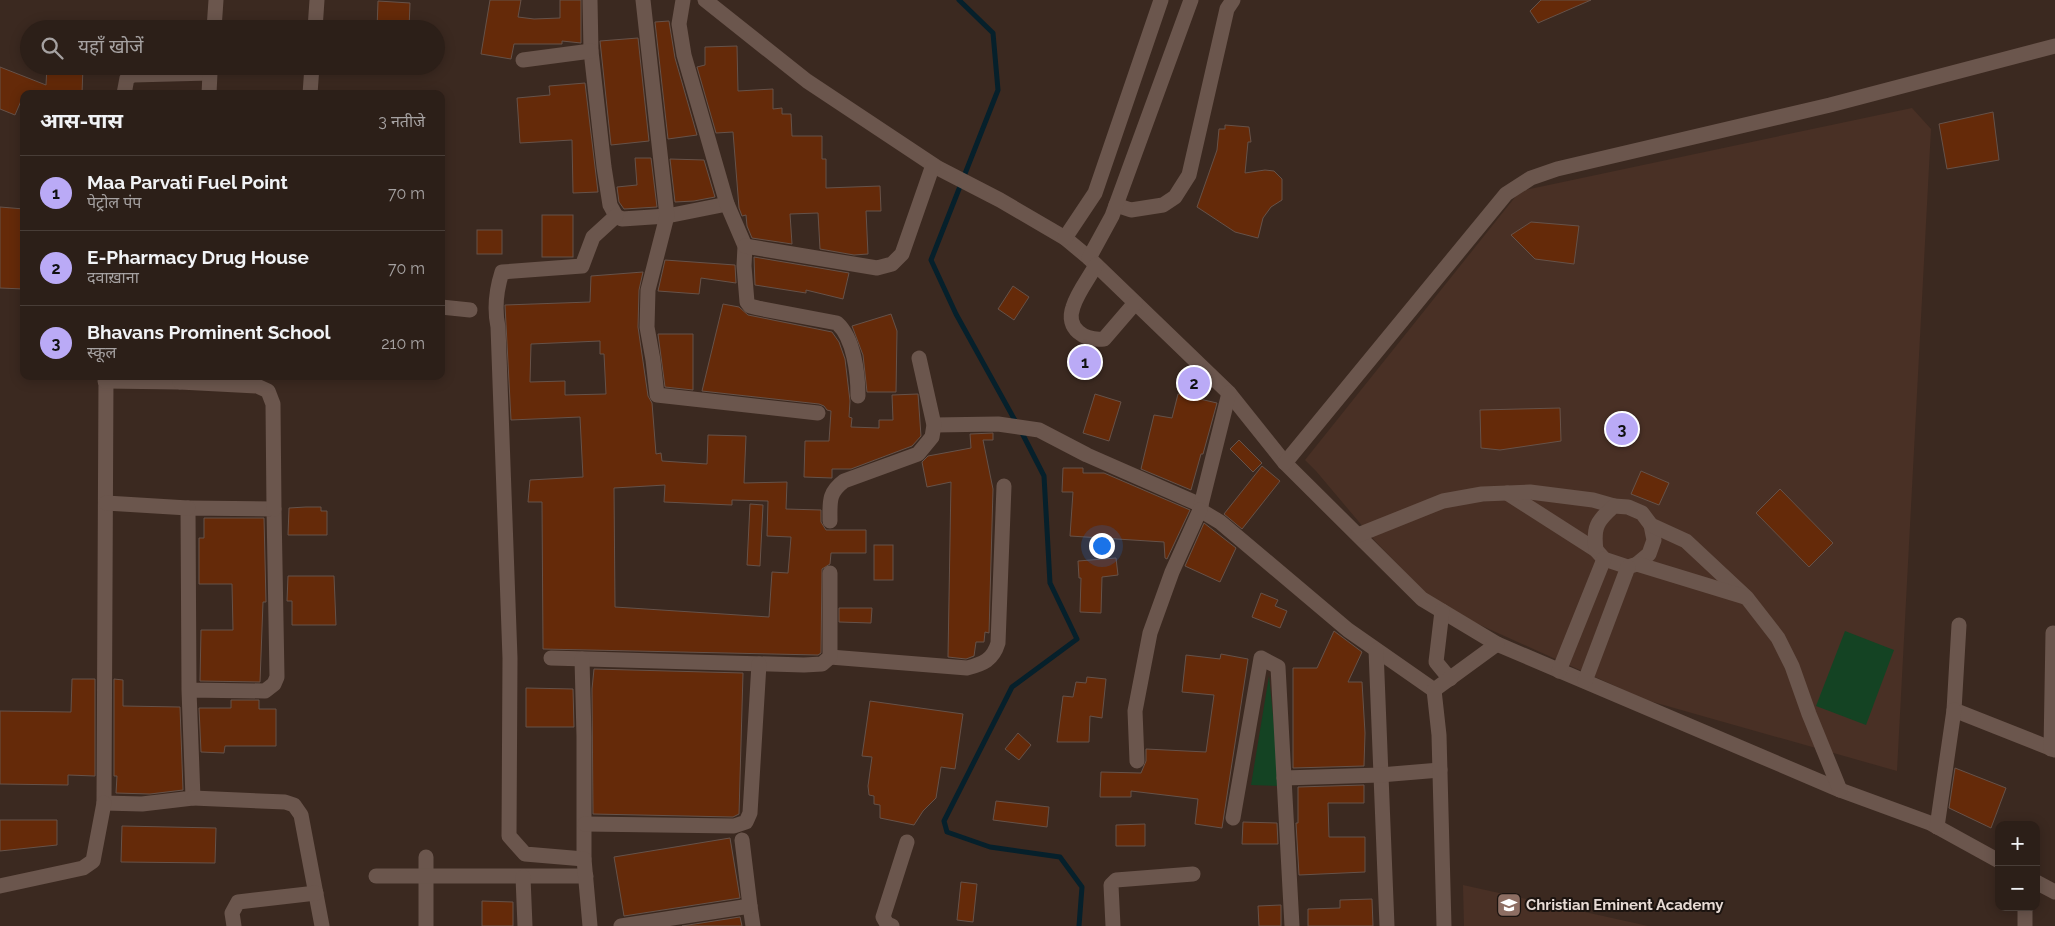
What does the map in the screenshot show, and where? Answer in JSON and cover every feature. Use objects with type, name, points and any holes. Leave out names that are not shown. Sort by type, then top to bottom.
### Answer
[{"type":"street","points":[[215,20],[216,0]]},
{"type":"street","points":[[316,20],[317,0]]},
{"type":"street","points":[[590,0],[591,51],[604,167],[610,205],[616,216],[622,219],[666,216],[727,204]]},
{"type":"street","points":[[643,0],[666,216],[648,290],[647,327],[653,360],[656,396],[818,413]]},
{"type":"street","points":[[683,0],[679,24],[684,54],[727,204],[745,246],[746,295],[750,306],[837,323],[844,329],[855,361],[858,396]]},
{"type":"street","points":[[705,0],[806,81],[935,167],[1000,200],[1065,238],[1093,262],[1230,393],[1284,463],[1422,599],[1497,644],[1840,790],[1937,827],[1995,859]]},
{"type":"street","points":[[1065,238],[1095,193],[1161,0]]},
{"type":"street","points":[[1135,303],[1104,339],[1094,340],[1078,334],[1071,323],[1072,307],[1112,216],[1191,0]]},
{"type":"street","points":[[1116,205],[1131,210],[1163,205],[1175,197],[1188,175],[1227,9],[1233,0]]},
{"type":"street","points":[[1284,463],[1506,194],[1532,178],[1557,169],[1830,105],[2055,46]]},
{"type":"street","points":[[523,60],[591,51]]},
{"type":"street","points":[[125,90],[128,78],[134,75]]},
{"type":"street","points":[[209,90],[211,75]]},
{"type":"street","points":[[310,90],[311,75]]},
{"type":"street","points":[[745,246],[877,268],[892,264],[902,254],[935,167]]},
{"type":"street","points":[[584,859],[525,854],[510,836],[510,658],[498,337],[495,312],[497,286],[502,272],[582,266],[593,237],[616,216]]},
{"type":"street","points":[[445,307],[470,310]]},
{"type":"street","points":[[830,521],[830,502],[834,489],[844,481],[918,454],[932,437],[934,425],[919,358]]},
{"type":"street","points":[[0,886],[83,868],[93,861],[104,803],[106,380]]},
{"type":"street","points":[[189,690],[265,691],[274,684],[277,676],[273,404],[268,391],[257,386],[194,380]]},
{"type":"street","points":[[1137,761],[1135,711],[1150,633],[1172,572],[1200,508],[1230,393]]},
{"type":"street","points":[[934,425],[998,424],[1039,430],[1087,455],[1200,508],[1220,522],[1308,598],[1376,650],[1434,690],[1439,735],[1444,926]]},
{"type":"street","points":[[551,658],[822,664],[830,657],[967,668],[984,663],[996,651],[998,643],[1004,486]]},
{"type":"street","points":[[1358,536],[1443,501],[1482,494],[1530,492],[1593,500],[1614,506],[1628,507],[1642,513],[1651,525],[1654,540],[1649,554],[1632,565],[1585,681]]},
{"type":"street","points":[[1507,493],[1600,555],[1747,598]]},
{"type":"street","points":[[106,503],[188,508],[274,509]]},
{"type":"street","points":[[1559,671],[1600,555],[1594,534],[1600,518],[1614,506]]},
{"type":"street","points":[[188,508],[189,690],[193,798]]},
{"type":"street","points":[[1651,525],[1686,541],[1747,598],[1778,638],[1792,666],[1840,790]]},
{"type":"street","points":[[830,573],[830,657]]},
{"type":"street","points":[[1442,611],[1436,662],[1450,679]]},
{"type":"street","points":[[1937,827],[1954,710],[1959,625]]},
{"type":"street","points":[[1954,710],[2053,750],[2053,633]]},
{"type":"street","points":[[1434,690],[1497,644]]},
{"type":"street","points":[[1376,650],[1386,926]]},
{"type":"street","points":[[1233,818],[1261,658],[1278,667],[1292,926]]},
{"type":"street","points":[[582,659],[584,859],[590,926]]},
{"type":"street","points":[[585,824],[734,826],[746,822],[750,812],[759,664]]},
{"type":"street","points":[[1284,778],[1380,775],[1440,770]]},
{"type":"street","points":[[104,803],[142,804],[193,798],[285,802],[294,805],[301,814],[322,926]]},
{"type":"street","points":[[742,840],[753,926]]},
{"type":"street","points":[[892,926],[887,924],[883,917],[907,842]]},
{"type":"street","points":[[426,858],[426,926]]},
{"type":"street","points":[[1112,926],[1111,886],[1116,880],[1193,874]]},
{"type":"street","points":[[376,876],[586,876]]},
{"type":"street","points":[[523,877],[525,926]]},
{"type":"street","points":[[2040,884],[2055,892]]},
{"type":"street","points":[[234,926],[232,913],[238,902],[316,893]]},
{"type":"street","points":[[621,926],[750,906]]},
{"type":"street","points":[[2025,911],[2025,926]]},
{"type":"shaded area","points":[[1912,108],[1931,129],[1897,771],[1646,700],[1438,606],[1375,541],[1305,460],[1520,191]]},
{"type":"shaded area","name":"Christian Eminent Academy","points":[[1463,885],[1648,926],[1464,926]]},
{"type":"green space","points":[[1845,631],[1894,650],[1866,725],[1816,706]]},
{"type":"green space","points":[[1269,676],[1280,786],[1251,785]]},
{"type":"building","points":[[490,0],[521,0],[518,17],[534,19],[560,18],[560,0],[581,0],[581,43],[562,41],[562,44],[514,44],[511,59],[481,54]]},
{"type":"building","points":[[1541,0],[1591,0],[1538,23],[1530,11]]},
{"type":"building","points":[[378,1],[410,3],[409,20],[377,20]]},
{"type":"building","points":[[669,21],[675,58],[697,135],[668,139],[655,22]]},
{"type":"building","points":[[638,38],[649,141],[611,145],[600,41]]},
{"type":"building","points":[[737,46],[738,91],[773,89],[773,109],[782,108],[782,114],[791,114],[792,136],[822,136],[822,159],[826,159],[826,188],[880,186],[881,211],[866,211],[868,254],[854,255],[820,249],[818,213],[790,214],[792,244],[752,238],[747,226],[746,215],[742,216],[739,208],[733,132],[716,133],[697,67],[705,65],[705,47]]},
{"type":"building","points":[[0,67],[46,85],[47,75],[83,75],[82,90],[20,90],[20,103],[15,115],[0,109]]},
{"type":"building","points":[[585,83],[598,192],[573,193],[572,140],[520,143],[517,98],[550,95],[549,86]]},
{"type":"building","points":[[1993,112],[1999,160],[1947,169],[1939,124]]},
{"type":"building","points":[[1225,125],[1249,127],[1251,142],[1248,142],[1245,173],[1265,170],[1274,171],[1282,179],[1282,200],[1271,207],[1263,218],[1258,238],[1235,232],[1197,207],[1217,150],[1219,129],[1225,129]]},
{"type":"building","points":[[635,158],[651,158],[657,207],[624,209],[619,202],[617,187],[637,185]]},
{"type":"building","points":[[670,159],[704,160],[715,197],[675,202]]},
{"type":"building","points":[[0,207],[20,209],[20,289],[0,288]]},
{"type":"building","points":[[542,215],[573,215],[573,257],[542,257]]},
{"type":"building","points":[[1531,222],[1579,226],[1574,264],[1535,259],[1511,235]]},
{"type":"building","points":[[477,230],[502,230],[502,254],[477,254]]},
{"type":"building","points":[[754,257],[849,273],[843,299],[806,290],[806,293],[755,285]]},
{"type":"building","points":[[665,260],[735,265],[736,283],[701,278],[699,294],[658,291]]},
{"type":"building","points":[[643,272],[639,290],[638,327],[648,396],[652,403],[656,454],[661,453],[662,461],[707,464],[708,435],[746,436],[744,483],[787,482],[786,509],[821,510],[821,522],[826,530],[866,530],[866,553],[831,553],[830,564],[822,569],[821,653],[818,655],[543,649],[542,502],[528,502],[530,480],[583,477],[580,417],[511,420],[505,305],[590,302],[591,276]],"holes":[[[600,341],[600,354],[604,354],[606,394],[565,395],[565,381],[530,382],[531,344]],[[665,485],[664,502],[732,505],[732,500],[768,501],[767,536],[791,537],[788,573],[772,572],[769,617],[615,607],[614,488]]]},
{"type":"building","points":[[1013,286],[1029,297],[1014,320],[998,309]]},
{"type":"building","points":[[723,304],[739,307],[748,315],[832,332],[839,342],[845,359],[850,401],[849,417],[852,418],[851,427],[879,428],[879,420],[893,420],[892,395],[918,394],[921,436],[912,446],[851,469],[832,469],[832,478],[804,477],[805,441],[829,441],[831,411],[819,404],[702,391]]},
{"type":"building","points":[[891,314],[897,331],[896,392],[867,392],[863,355],[852,326]]},
{"type":"building","points":[[658,334],[693,334],[693,390],[665,387]]},
{"type":"building","points":[[1095,394],[1121,402],[1109,441],[1083,433]]},
{"type":"building","points":[[1178,394],[1217,403],[1191,490],[1141,469],[1154,415],[1172,418]]},
{"type":"building","points":[[1560,408],[1561,441],[1500,450],[1481,448],[1480,410]]},
{"type":"building","points":[[993,433],[993,440],[983,440],[993,489],[989,633],[985,632],[984,642],[976,642],[974,656],[966,659],[948,657],[951,482],[927,487],[922,462],[928,456],[971,448],[970,434]]},
{"type":"building","points":[[1239,440],[1262,463],[1253,472],[1230,449]]},
{"type":"building","points":[[1262,466],[1280,481],[1242,529],[1224,514]]},
{"type":"building","points":[[1063,468],[1083,468],[1083,473],[1104,473],[1190,510],[1167,559],[1165,558],[1164,542],[1070,536],[1073,492],[1062,492]]},
{"type":"building","points":[[1641,471],[1669,483],[1659,505],[1631,494]]},
{"type":"building","points":[[1780,489],[1833,543],[1809,567],[1756,513]]},
{"type":"building","points":[[750,504],[763,505],[760,566],[747,565]]},
{"type":"building","points":[[321,507],[321,511],[327,511],[327,535],[288,535],[289,508]]},
{"type":"building","points":[[204,518],[264,518],[266,602],[263,602],[260,682],[200,681],[201,630],[233,630],[232,584],[199,584],[199,538],[204,538]]},
{"type":"building","points":[[1204,523],[1236,548],[1220,582],[1185,566]]},
{"type":"building","points":[[874,545],[893,545],[893,580],[874,580]]},
{"type":"building","points":[[1116,558],[1118,575],[1102,577],[1101,613],[1080,612],[1081,578],[1079,578],[1078,561]]},
{"type":"building","points":[[288,576],[334,576],[336,625],[292,625],[292,601],[287,601]]},
{"type":"building","points":[[1261,593],[1278,600],[1275,606],[1287,611],[1280,628],[1252,617]]},
{"type":"building","points":[[839,608],[872,608],[871,623],[839,622]]},
{"type":"building","points":[[1334,631],[1362,652],[1348,682],[1362,682],[1365,733],[1364,766],[1293,768],[1293,668],[1317,668]]},
{"type":"building","points":[[1221,654],[1248,659],[1222,828],[1195,824],[1198,799],[1131,791],[1131,797],[1100,797],[1101,772],[1141,773],[1146,761],[1146,749],[1206,752],[1214,695],[1182,692],[1186,655],[1220,659]]},
{"type":"building","points":[[594,669],[743,673],[739,814],[733,817],[593,814],[592,689]]},
{"type":"building","points":[[1087,677],[1106,679],[1102,718],[1090,716],[1089,742],[1057,742],[1063,696],[1073,697],[1076,682],[1086,683]]},
{"type":"building","points":[[72,679],[95,679],[95,776],[68,775],[68,785],[0,784],[0,711],[71,712]]},
{"type":"building","points":[[114,679],[123,680],[123,706],[180,707],[183,790],[150,794],[116,793],[117,776],[114,776]]},
{"type":"building","points":[[526,688],[573,689],[574,727],[526,727]]},
{"type":"building","points":[[231,700],[259,700],[259,709],[276,709],[276,746],[225,746],[224,753],[201,752],[199,708],[231,708]]},
{"type":"building","points":[[870,701],[963,714],[955,769],[941,767],[936,798],[923,811],[914,825],[880,818],[880,805],[874,804],[874,796],[869,795],[868,786],[872,757],[862,756]]},
{"type":"building","points":[[1018,733],[1031,745],[1019,760],[1005,749]]},
{"type":"building","points":[[1955,768],[2006,788],[1991,828],[1949,808]]},
{"type":"building","points":[[1364,785],[1364,803],[1328,803],[1329,837],[1365,837],[1365,872],[1299,875],[1296,823],[1298,823],[1298,787]]},
{"type":"building","points":[[996,801],[1049,807],[1047,827],[993,820]]},
{"type":"building","points":[[0,820],[57,820],[57,845],[0,851]]},
{"type":"building","points":[[1243,822],[1277,823],[1278,844],[1242,844]]},
{"type":"building","points":[[1145,824],[1145,846],[1116,846],[1116,825]]},
{"type":"building","points":[[122,826],[216,828],[215,863],[121,862]]},
{"type":"building","points":[[730,838],[740,898],[624,916],[614,857]]},
{"type":"building","points":[[961,882],[977,884],[973,922],[957,920]]},
{"type":"building","points":[[1372,899],[1373,926],[1308,926],[1308,909],[1340,908],[1340,900]]},
{"type":"building","points":[[482,901],[513,902],[513,926],[482,926]]},
{"type":"building","points":[[1281,905],[1281,926],[1259,926],[1258,906]]},
{"type":"building","points":[[740,917],[742,926],[682,926]]},
{"type":"waterway","points":[[959,0],[993,33],[998,90],[931,260],[956,314],[1017,424]]},
{"type":"waterway","points":[[1021,431],[1044,476],[1050,583],[1077,639],[1012,687],[944,821],[947,832],[990,847],[1060,857],[1082,887],[1079,926]]},
{"type":"place","name":"Maa Parvati Fuel Point","points":[[1085,362]]},
{"type":"place","name":"E-Pharmacy Drug House","points":[[1194,383]]},
{"type":"place","name":"Bhavans Prominent School","points":[[1622,429]]},
{"type":"place","name":"Christian Eminent Academy","points":[[1509,905]]}]
